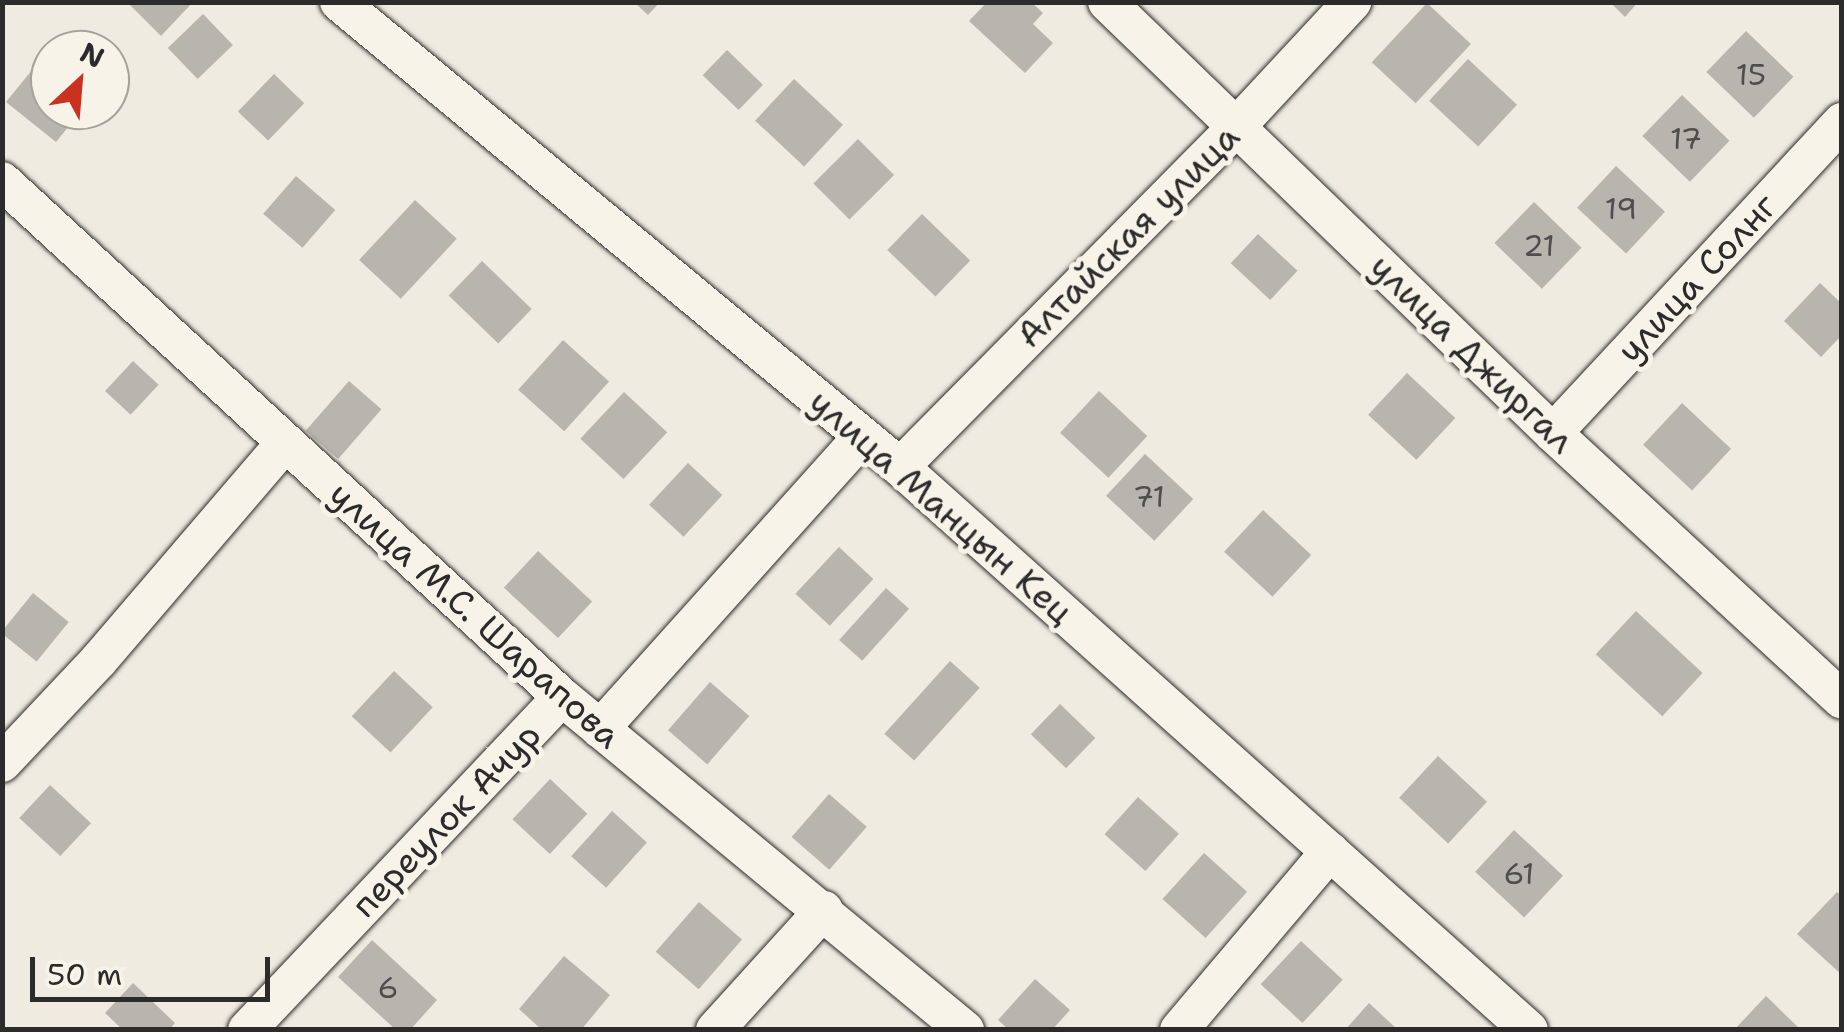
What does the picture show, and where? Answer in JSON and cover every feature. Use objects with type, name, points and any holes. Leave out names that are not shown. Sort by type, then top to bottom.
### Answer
[{"type":"street","name":"улица Манцын Кец","points":[[339,2],[900,466],[1529,1030]]},
{"type":"street","name":"улица Джиргал","points":[[1107,2],[1553,434],[1842,700]]},
{"type":"street","name":"Алтайская улица","points":[[900,466],[1236,127],[1352,2]]},
{"type":"street","name":"улица Солнг","points":[[1553,434],[1842,122]]},
{"type":"street","name":"улица М.С. Шарапова","points":[[2,182],[562,698],[965,1030]]},
{"type":"street","points":[[600,729],[862,436]]},
{"type":"street","points":[[2,763],[99,660],[284,444]]},
{"type":"street","name":"переулок Ачур","points":[[246,1030],[562,698]]},
{"type":"street","points":[[1178,1030],[1330,851]]},
{"type":"street","points":[[715,1030],[824,910]]},
{"type":"building","points":[[127,2],[193,2],[161,36]]},
{"type":"building","points":[[634,2],[660,2],[648,15]]},
{"type":"building","points":[[987,2],[1031,2],[1043,13],[1033,24],[1053,43],[1025,73],[969,21]]},
{"type":"building","points":[[1610,2],[1638,2],[1625,17]]},
{"type":"building","points":[[1427,3],[1471,44],[1416,103],[1372,62]]},
{"type":"building","points":[[203,14],[233,45],[198,79],[168,48]]},
{"type":"building","points":[[1746,31],[1793,77],[1754,118],[1706,72]]},
{"type":"building","points":[[727,50],[763,85],[739,110],[703,75]]},
{"type":"building","points":[[1468,59],[1517,105],[1478,146],[1429,101]]},
{"type":"building","points":[[30,73],[30,121],[6,102]]},
{"type":"building","points":[[274,74],[304,103],[268,141],[238,111]]},
{"type":"building","points":[[794,79],[843,125],[804,166],[755,121]]},
{"type":"building","points":[[1682,95],[1729,141],[1690,182],[1642,136]]},
{"type":"building","points":[[41,130],[66,130],[56,142]]},
{"type":"building","points":[[858,139],[894,175],[850,220],[813,184]]},
{"type":"building","points":[[1616,166],[1665,212],[1626,253],[1577,208]]},
{"type":"building","points":[[296,176],[335,210],[302,248],[263,214]]},
{"type":"building","points":[[415,200],[457,239],[401,299],[359,260]]},
{"type":"building","points":[[1534,202],[1581,248],[1542,289],[1494,243]]},
{"type":"building","points":[[922,214],[970,261],[935,297],[887,250]]},
{"type":"building","points":[[1258,234],[1297,271],[1270,300],[1231,263]]},
{"type":"building","points":[[482,261],[532,309],[498,343],[449,296]]},
{"type":"building","points":[[1820,283],[1842,304],[1842,335],[1821,357],[1784,321]]},
{"type":"building","points":[[563,340],[609,381],[564,431],[518,390]]},
{"type":"building","points":[[133,361],[159,385],[131,415],[105,391]]},
{"type":"building","points":[[1407,373],[1455,418],[1416,460],[1368,415]]},
{"type":"building","points":[[349,381],[381,409],[338,459],[306,431]]},
{"type":"building","points":[[1099,391],[1147,436],[1108,478],[1060,433]]},
{"type":"building","points":[[624,392],[667,432],[624,479],[580,439]]},
{"type":"building","points":[[1682,403],[1731,449],[1692,490],[1643,445]]},
{"type":"building","points":[[1145,454],[1193,499],[1154,541],[1106,496]]},
{"type":"building","points":[[688,463],[722,495],[683,537],[649,505]]},
{"type":"building","points":[[1263,510],[1311,555],[1272,597],[1224,552]]},
{"type":"building","points":[[839,547],[873,579],[830,626],[795,594]]},
{"type":"building","points":[[538,551],[592,601],[558,638],[504,588]]},
{"type":"building","points":[[886,588],[909,609],[862,661],[839,640]]},
{"type":"building","points":[[33,593],[69,622],[37,662],[2,634]]},
{"type":"building","points":[[1636,611],[1703,673],[1662,716],[1596,654]]},
{"type":"building","points":[[950,661],[980,688],[914,761],[884,734]]},
{"type":"building","points":[[394,671],[433,707],[390,752],[352,716]]},
{"type":"building","points":[[710,682],[749,716],[707,764],[668,730]]},
{"type":"building","points":[[1060,704],[1095,738],[1066,768],[1031,734]]},
{"type":"building","points":[[1438,756],[1487,802],[1448,843],[1399,798]]},
{"type":"building","points":[[550,779],[587,814],[550,854],[512,819]]},
{"type":"building","points":[[50,785],[91,823],[60,856],[19,818]]},
{"type":"building","points":[[829,794],[867,827],[829,870],[792,837]]},
{"type":"building","points":[[1138,797],[1179,834],[1145,871],[1105,834]]},
{"type":"building","points":[[612,811],[647,842],[606,888],[571,856]]},
{"type":"building","points":[[1514,830],[1563,876],[1524,917],[1475,872]]},
{"type":"building","points":[[1204,853],[1247,892],[1206,938],[1163,899]]},
{"type":"building","points":[[1837,892],[1842,896],[1842,975],[1797,934]]},
{"type":"building","points":[[699,902],[742,939],[699,989],[656,952]]},
{"type":"building","points":[[372,940],[437,1000],[410,1030],[396,1030],[338,977]]},
{"type":"building","points":[[1301,941],[1343,980],[1302,1023],[1261,984]]},
{"type":"building","points":[[564,956],[610,995],[581,1030],[542,1030],[519,1009]]},
{"type":"building","points":[[1035,979],[1070,1010],[1052,1030],[1009,1030],[998,1020]]},
{"type":"building","points":[[133,983],[175,1023],[169,1030],[123,1030],[105,1013]]},
{"type":"building","points":[[1766,996],[1801,1030],[1734,1030]]},
{"type":"building","points":[[1369,1003],[1398,1030],[1345,1030]]}]
